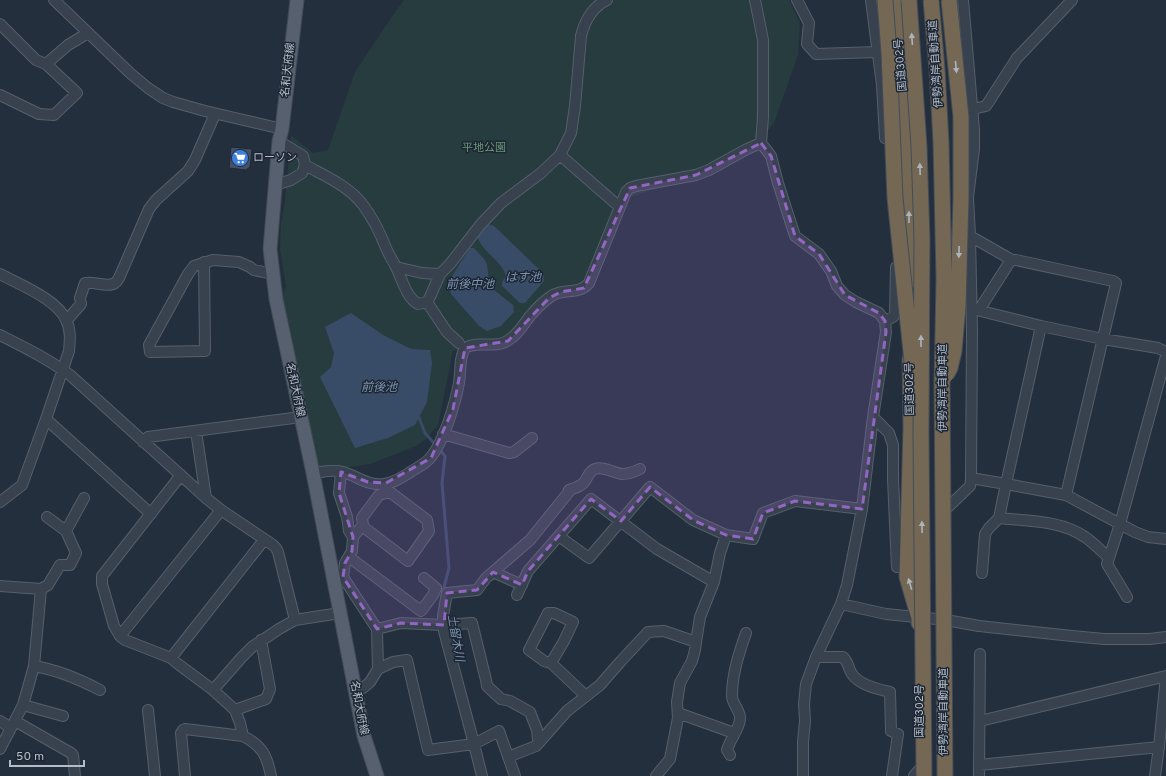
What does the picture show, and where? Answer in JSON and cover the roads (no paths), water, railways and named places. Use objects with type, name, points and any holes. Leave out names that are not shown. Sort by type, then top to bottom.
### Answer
[{"type":"highway","points":[[885,0],[889,53],[895,198],[921,434]]},
{"type":"highway","name":"国道302号","points":[[895,0],[906,118],[909,214],[911,428],[907,577],[919,618],[921,685],[920,774]]},
{"type":"highway","name":"伊勢湾岸自動車道","points":[[909,0],[919,146],[922,231],[920,774]]},
{"type":"highway","points":[[932,0],[943,118],[947,238],[946,776]]},
{"type":"highway","name":"伊勢湾岸自動車道","points":[[932,0],[941,142],[944,279],[942,383],[946,776]]},
{"type":"highway","points":[[942,383],[950,368],[954,351],[958,306],[962,197],[961,117],[949,0]]},
{"type":"main road","name":"名和大府線","points":[[297,0],[280,135],[270,249],[276,299],[313,473],[364,736],[377,776]]},
{"type":"street","points":[[54,0],[130,73],[163,98],[280,135],[303,156],[305,166],[302,173],[291,180],[275,185]]},
{"type":"street","points":[[305,166],[335,182],[355,196],[367,212],[414,302],[418,304],[427,302],[440,274],[450,264],[481,224],[500,203],[541,173],[560,155],[571,133],[575,106],[581,36],[584,25],[593,9],[607,0]]},
{"type":"street","points":[[755,0],[763,40],[763,117],[761,143],[771,156],[795,236],[819,254],[831,271],[837,286],[844,295],[879,313],[885,321],[886,332],[873,417],[862,509],[847,585],[841,604],[816,657],[806,684],[804,704],[806,721],[803,742],[803,776]]},
{"type":"street","points":[[797,0],[809,23],[807,44],[816,54],[877,52]]},
{"type":"street","points":[[871,0],[882,85],[892,238],[897,250],[895,314],[894,317],[885,321]]},
{"type":"street","points":[[947,508],[970,486],[971,478],[975,309],[968,197],[974,149],[973,109],[963,0]]},
{"type":"street","points":[[973,109],[986,106],[1017,58],[1072,0]]},
{"type":"street","points":[[0,24],[36,60],[46,64],[77,93],[54,115],[39,114],[0,95]]},
{"type":"street","points":[[46,64],[68,45],[88,33]]},
{"type":"street","points":[[67,320],[81,304],[80,298],[85,284],[90,282],[110,285],[115,283],[119,278],[149,209],[156,200],[188,171],[195,160],[215,114]]},
{"type":"street","points":[[313,473],[325,471],[341,472],[376,484],[386,483],[398,479],[423,464],[431,458],[440,443],[453,409],[461,355],[465,348],[475,344],[496,345],[508,341],[530,316],[549,298],[561,292],[584,288],[589,283],[626,192],[630,188],[696,175],[709,170],[746,149],[761,143]]},
{"type":"street","points":[[560,155],[615,203]]},
{"type":"street","points":[[970,236],[1012,260],[1113,281],[1116,283],[1066,495]]},
{"type":"street","points":[[204,262],[205,351],[150,352],[150,345],[188,274],[194,266],[204,262],[213,260],[239,262],[250,266],[254,270],[273,274]]},
{"type":"street","points":[[975,309],[1012,260]]},
{"type":"street","points":[[396,268],[422,274],[440,274]]},
{"type":"street","points":[[0,274],[48,300],[60,310],[67,320],[70,331],[69,351],[22,485],[0,502]]},
{"type":"street","points":[[427,302],[447,332],[459,343]]},
{"type":"street","points":[[975,309],[1041,326],[1103,339],[1158,348],[1166,352]]},
{"type":"street","points":[[982,573],[985,534],[998,518],[1041,326]]},
{"type":"street","points":[[0,335],[62,370],[206,498],[276,548],[295,620]]},
{"type":"street","points":[[1127,598],[1107,564],[1120,524],[1166,356]]},
{"type":"street","points":[[143,442],[148,437],[301,417]]},
{"type":"street","points":[[873,417],[889,433],[893,445],[897,567]]},
{"type":"street","points":[[46,419],[151,514]]},
{"type":"street","points":[[196,431],[206,498]]},
{"type":"street","points":[[440,443],[509,453],[514,452],[532,438]]},
{"type":"street","points":[[482,776],[471,745],[444,631],[443,616],[447,593],[477,590],[486,578],[530,540],[569,490],[576,488],[585,482],[589,473],[595,469],[601,468],[621,474],[629,474],[640,469]]},
{"type":"street","points":[[341,472],[339,493],[347,517],[349,531],[353,536]]},
{"type":"street","points":[[181,475],[102,576],[102,584],[114,626],[120,636],[130,643],[172,658],[213,690],[235,710],[243,736]]},
{"type":"street","points":[[971,478],[1066,495],[1135,532],[1148,537],[1166,539]]},
{"type":"street","points":[[560,536],[589,558],[650,488],[693,520],[726,535],[753,540],[763,513],[795,501],[862,509]]},
{"type":"street","points":[[356,690],[362,688],[370,682],[378,669],[377,629],[343,578],[345,563],[352,552],[353,536],[363,524],[362,518],[379,496],[390,492],[427,520],[428,531],[408,561],[362,526]]},
{"type":"street","points":[[66,531],[84,498]]},
{"type":"street","points":[[517,595],[528,572],[592,499],[657,549],[714,582]]},
{"type":"street","points":[[120,636],[221,510]]},
{"type":"street","points":[[0,586],[41,589],[48,586],[60,565],[70,565],[76,553],[66,531],[47,517]]},
{"type":"street","points":[[998,518],[1050,523],[1073,530],[1086,537],[1109,558]]},
{"type":"street","points":[[656,776],[670,759],[678,718],[676,702],[680,683],[692,661],[700,617],[714,582],[720,553],[726,535]]},
{"type":"street","points":[[172,658],[264,540]]},
{"type":"street","points":[[348,557],[421,611],[433,595],[436,588],[424,578]]},
{"type":"street","points":[[493,572],[522,585]]},
{"type":"street","points":[[0,749],[23,705],[34,666],[41,589]]},
{"type":"street","points":[[841,604],[886,614],[1072,636],[1104,639],[1150,639],[1166,637]]},
{"type":"street","points":[[213,690],[242,657],[261,640],[295,620],[340,613]]},
{"type":"street","points":[[551,663],[573,622],[554,613],[548,613],[529,650],[544,661],[551,663],[586,696]]},
{"type":"street","points":[[377,629],[401,623],[444,625],[472,623],[487,686],[501,699],[510,701],[530,712],[537,730],[538,739],[540,741]]},
{"type":"street","points":[[508,757],[536,746],[567,711],[600,685],[648,632],[664,631],[696,642]]},
{"type":"street","points":[[730,755],[727,750],[729,742],[738,726],[740,718],[740,713],[733,702],[732,696],[735,669],[746,633]]},
{"type":"street","points":[[235,710],[266,699],[269,693],[270,689],[261,640]]},
{"type":"street","points":[[979,776],[980,654]]},
{"type":"street","points":[[816,657],[843,657],[852,674],[856,678],[867,685],[890,692],[891,732],[898,734],[892,776]]},
{"type":"street","points":[[378,669],[393,662],[407,660],[428,750],[471,745],[498,731],[515,776]]},
{"type":"street","points":[[34,666],[47,668],[73,676],[100,690]]},
{"type":"street","points":[[980,721],[1166,676],[1159,747],[1154,776]]},
{"type":"street","points":[[23,705],[63,716]]},
{"type":"street","points":[[148,710],[155,776]]},
{"type":"street","points":[[678,713],[734,733]]},
{"type":"street","points":[[0,721],[13,724],[71,752],[73,756],[75,776]]},
{"type":"street","points":[[185,776],[181,732],[185,729],[243,736],[259,746],[266,759],[271,776]]},
{"type":"street","points":[[980,766],[1159,747]]},
{"type":"water","name":"はす池","points":[[487,224],[494,226],[543,273],[544,281],[525,303],[520,303],[502,286],[502,282],[506,276],[503,270],[479,241],[477,235]]},
{"type":"water","name":"前後中池","points":[[470,248],[474,248],[487,264],[489,281],[494,290],[513,305],[514,312],[501,326],[487,331],[479,326],[451,294],[449,284],[452,276]]},
{"type":"water","name":"前後池","points":[[351,313],[383,335],[411,349],[430,350],[432,363],[427,402],[415,425],[388,438],[355,448],[320,377],[331,367],[334,353],[325,327]]},
{"type":"waterway","name":"土留木川","points":[[418,415],[425,433],[445,456],[442,483],[449,568],[442,595]]},
{"type":"place","name":"ローソン","points":[[240,158]]},
{"type":"park label","name":"平地公園","points":[[484,148]]}]
